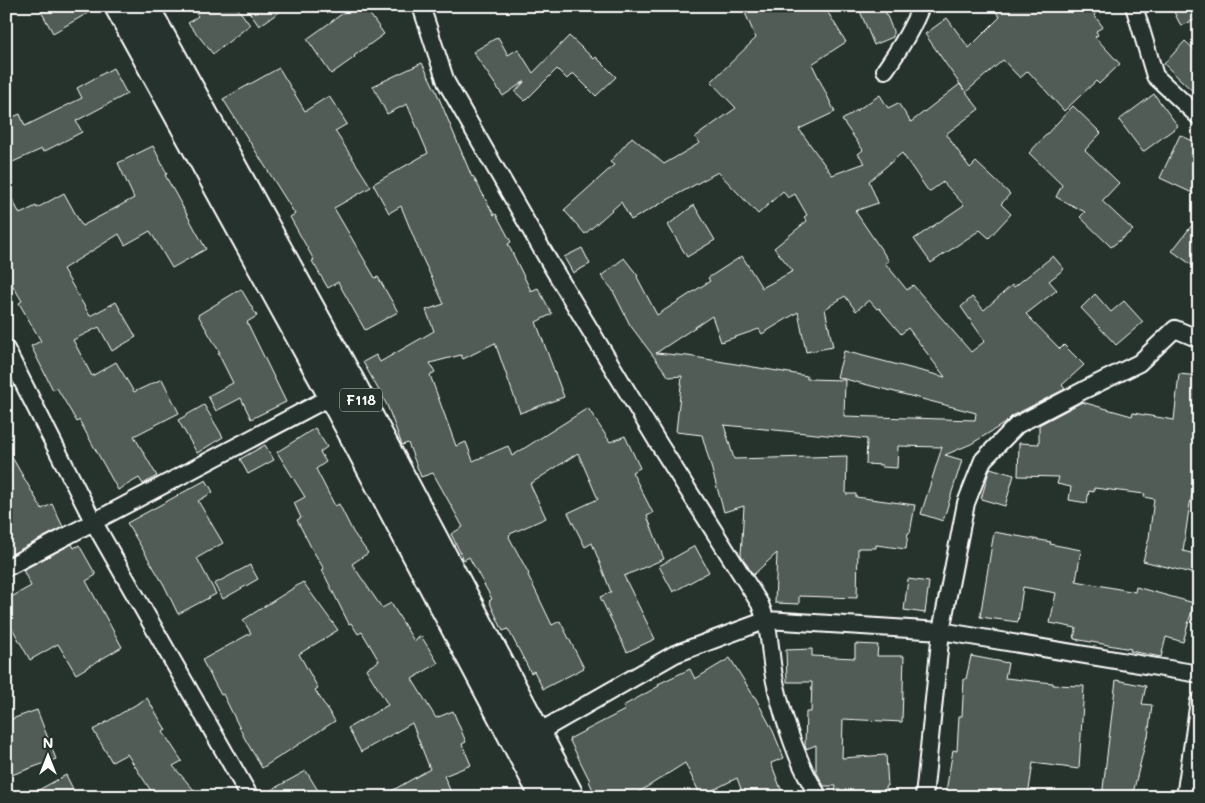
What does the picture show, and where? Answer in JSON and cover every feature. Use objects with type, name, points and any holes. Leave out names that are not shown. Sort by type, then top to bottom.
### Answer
[{"type":"main road","name":"F118","points":[[118,6],[332,396],[544,797]]},
{"type":"main road","name":"F118","points":[[145,6],[353,385],[571,797]]},
{"type":"street","points":[[421,6],[446,82],[551,265],[657,441],[750,588],[767,620],[778,695],[793,743],[819,797]]},
{"type":"street","points":[[885,70],[903,44],[921,6]]},
{"type":"street","points":[[1134,6],[1155,76],[1199,117]]},
{"type":"street","points":[[924,797],[941,631],[966,503],[983,460],[1017,425],[1140,363],[1175,329],[1199,338]]},
{"type":"street","points":[[6,349],[93,521],[250,797]]},
{"type":"street","points":[[6,568],[332,396]]},
{"type":"street","points":[[537,733],[675,654],[767,620],[941,631],[1199,674]]},
{"type":"street","points":[[1185,797],[1199,701]]},
{"type":"building","points":[[38,6],[100,6],[53,33]]},
{"type":"building","points":[[190,6],[236,6],[250,25],[213,54],[188,23],[198,16]]},
{"type":"building","points":[[245,6],[288,6],[259,26]]},
{"type":"building","points":[[353,6],[364,6],[384,34],[331,74],[307,39]]},
{"type":"building","points":[[742,6],[824,6],[846,42],[812,64],[835,112],[799,129],[832,175],[865,163],[858,154],[863,150],[842,120],[880,95],[888,108],[898,103],[911,122],[960,84],[925,34],[947,18],[969,48],[1000,17],[991,6],[1103,6],[1094,15],[1103,27],[1096,31],[1098,35],[1095,37],[1120,64],[1099,84],[1096,81],[1064,111],[1028,71],[1020,78],[1003,60],[966,92],[979,109],[946,134],[970,168],[976,162],[1010,194],[1001,204],[1011,214],[989,238],[980,230],[931,263],[914,239],[964,205],[943,182],[929,192],[902,153],[869,181],[878,203],[855,211],[889,261],[885,263],[907,290],[913,285],[971,352],[985,341],[961,307],[972,297],[984,310],[1012,285],[1014,287],[1053,256],[1064,269],[1049,281],[1057,290],[1026,314],[1060,349],[1064,345],[1084,365],[1062,385],[1065,389],[1012,416],[1005,423],[971,444],[945,455],[962,460],[943,521],[921,514],[942,447],[898,446],[897,468],[882,467],[882,465],[866,464],[867,439],[724,425],[734,459],[847,456],[846,494],[856,494],[856,497],[915,505],[906,549],[876,545],[876,548],[858,548],[857,598],[799,596],[799,604],[775,603],[777,553],[753,575],[741,555],[744,506],[724,512],[702,435],[676,432],[682,376],[669,377],[630,325],[612,289],[601,276],[624,258],[638,276],[657,315],[710,281],[708,278],[742,256],[762,288],[793,271],[774,248],[807,221],[804,217],[807,215],[795,194],[788,198],[783,191],[758,214],[718,172],[631,220],[621,202],[585,234],[564,210],[614,165],[610,162],[632,137],[664,164],[700,143],[695,137],[736,108],[711,82],[756,38]],"holes":[[[845,296],[856,311],[869,300],[877,309],[879,308],[901,334],[908,328],[945,377],[844,351],[837,377],[976,413],[975,420],[844,416],[845,380],[807,379],[807,376],[688,356],[656,353],[712,316],[721,342],[759,329],[762,334],[798,312],[806,352],[833,347],[825,309]]]},
{"type":"building","points":[[871,6],[883,6],[893,31],[893,37],[874,45],[860,11]]},
{"type":"building","points":[[1171,6],[1199,6],[1199,18],[1181,26]]},
{"type":"building","points":[[569,36],[594,59],[596,57],[616,77],[596,96],[573,73],[567,79],[557,69],[525,101],[515,92],[525,81],[503,96],[473,52],[498,37],[508,55],[518,49],[533,73]]},
{"type":"building","points":[[1185,41],[1199,54],[1199,97],[1164,64]]},
{"type":"building","points":[[422,63],[436,91],[472,177],[494,215],[496,214],[511,242],[508,244],[531,291],[538,288],[552,314],[536,322],[564,397],[520,413],[495,343],[463,359],[461,355],[430,363],[435,372],[430,375],[456,446],[466,442],[473,461],[508,446],[512,456],[588,408],[610,442],[625,436],[640,468],[632,472],[653,513],[647,516],[664,559],[624,576],[655,639],[627,652],[600,597],[611,592],[592,543],[585,547],[568,513],[598,499],[578,453],[530,484],[546,518],[510,534],[509,537],[529,574],[552,625],[560,621],[584,668],[543,689],[534,671],[531,673],[508,629],[503,631],[489,601],[492,599],[469,557],[464,560],[451,534],[463,527],[433,473],[421,477],[408,443],[402,445],[387,405],[363,362],[376,355],[380,362],[434,331],[426,310],[444,304],[401,206],[389,213],[373,184],[428,153],[407,104],[387,114],[373,86]]},
{"type":"building","points":[[113,68],[127,94],[76,121],[82,132],[43,152],[42,149],[6,165],[6,120],[20,114],[25,126],[82,98],[77,88]]},
{"type":"building","points":[[279,68],[305,111],[329,96],[347,124],[335,131],[371,187],[334,208],[375,278],[378,277],[398,312],[365,330],[338,282],[328,288],[290,217],[295,214],[223,99]]},
{"type":"building","points":[[1154,94],[1178,126],[1143,152],[1119,120]]},
{"type":"building","points":[[1073,106],[1101,133],[1085,150],[1119,183],[1102,201],[1133,230],[1111,247],[1080,217],[1085,212],[1056,197],[1062,185],[1029,153]]},
{"type":"building","points":[[1180,135],[1199,144],[1199,196],[1160,178]]},
{"type":"building","points":[[153,146],[167,174],[165,175],[206,249],[172,268],[150,231],[125,245],[119,234],[63,269],[90,316],[116,302],[136,337],[112,351],[99,327],[73,340],[92,376],[116,362],[134,392],[162,379],[179,413],[134,436],[157,476],[143,484],[139,478],[118,490],[79,420],[77,422],[57,388],[53,390],[31,346],[41,341],[19,303],[22,301],[6,274],[6,188],[20,214],[36,206],[37,208],[64,193],[82,226],[134,198],[118,163]]},
{"type":"building","points":[[694,205],[715,240],[687,257],[668,225]]},
{"type":"building","points":[[1199,216],[1199,270],[1172,251]]},
{"type":"building","points":[[582,248],[590,264],[573,273],[564,257]]},
{"type":"building","points":[[241,289],[257,316],[247,322],[286,402],[251,419],[241,398],[216,411],[208,396],[233,383],[218,353],[220,353],[198,315]]},
{"type":"building","points":[[1095,294],[1111,312],[1124,301],[1143,322],[1116,345],[1081,308]]},
{"type":"building","points":[[1179,374],[1199,376],[1199,460],[1183,551],[1199,555],[1199,575],[1143,561],[1149,538],[1154,499],[1144,497],[1145,494],[1094,488],[1094,492],[1089,491],[1087,503],[1069,500],[1071,487],[1057,484],[1059,477],[1018,476],[1019,443],[1039,444],[1039,425],[1082,402],[1132,416],[1133,413],[1174,420]]},
{"type":"building","points":[[204,405],[223,437],[197,453],[178,420]]},
{"type":"building","points":[[315,428],[327,447],[320,452],[326,462],[316,469],[335,506],[339,504],[353,532],[368,553],[352,564],[382,608],[391,603],[414,641],[421,636],[438,663],[412,679],[436,718],[453,711],[466,742],[462,744],[471,765],[444,776],[453,797],[381,797],[430,769],[412,723],[361,752],[348,728],[388,705],[366,669],[379,661],[362,632],[358,634],[351,623],[349,624],[322,570],[324,569],[297,520],[301,518],[294,503],[305,497],[277,452]]},
{"type":"building","points":[[265,445],[274,460],[248,474],[240,459]]},
{"type":"building","points":[[6,447],[42,509],[52,504],[63,527],[6,557]]},
{"type":"building","points":[[990,468],[1014,475],[1005,506],[981,499]]},
{"type":"building","points":[[206,480],[213,492],[198,501],[223,543],[197,558],[216,594],[178,614],[164,585],[127,523]]},
{"type":"building","points":[[994,532],[1051,542],[1050,544],[1081,550],[1076,581],[1135,592],[1136,587],[1194,603],[1183,642],[1166,637],[1161,657],[1130,651],[1131,649],[1074,639],[1076,628],[1050,623],[1056,593],[1023,587],[1018,622],[980,617]]},
{"type":"building","points":[[72,544],[74,548],[79,545],[96,575],[86,581],[122,647],[76,674],[58,644],[30,660],[12,628],[6,632],[6,600],[31,586],[23,570]]},
{"type":"building","points":[[695,546],[709,572],[673,592],[659,566]]},
{"type":"building","points":[[250,565],[258,579],[223,599],[214,584]]},
{"type":"building","points":[[908,579],[929,582],[925,613],[904,610]]},
{"type":"building","points":[[303,582],[338,630],[299,654],[318,688],[315,690],[335,721],[262,768],[245,739],[223,694],[221,695],[202,660],[251,633],[243,620]]},
{"type":"building","points":[[855,644],[878,645],[877,656],[904,656],[902,722],[843,719],[842,758],[886,755],[887,797],[835,797],[836,786],[824,786],[816,771],[816,745],[806,749],[805,745],[806,712],[811,712],[812,682],[787,682],[786,650],[812,649],[812,656],[855,658]]},
{"type":"building","points":[[971,656],[1008,663],[1005,678],[1053,683],[1053,685],[1084,686],[1079,769],[1033,763],[1028,796],[987,790],[986,797],[945,797],[953,750],[957,751],[959,716],[962,716],[964,679],[966,679]]},
{"type":"building","points":[[730,658],[754,695],[773,731],[784,758],[771,763],[784,797],[744,797],[737,778],[701,796],[685,763],[631,797],[596,797],[569,739],[625,710],[623,706],[659,686],[658,684],[690,669],[695,679]]},
{"type":"building","points":[[1116,680],[1146,686],[1142,704],[1152,705],[1148,737],[1132,797],[1102,797]]},
{"type":"building","points":[[147,698],[166,730],[163,732],[182,761],[173,766],[200,797],[155,797],[127,754],[112,762],[93,730]]},
{"type":"building","points":[[37,710],[56,759],[6,777],[6,721]]},
{"type":"building","points":[[306,771],[322,797],[260,797],[260,796]]},
{"type":"building","points":[[66,775],[77,797],[26,797],[55,781]]}]
